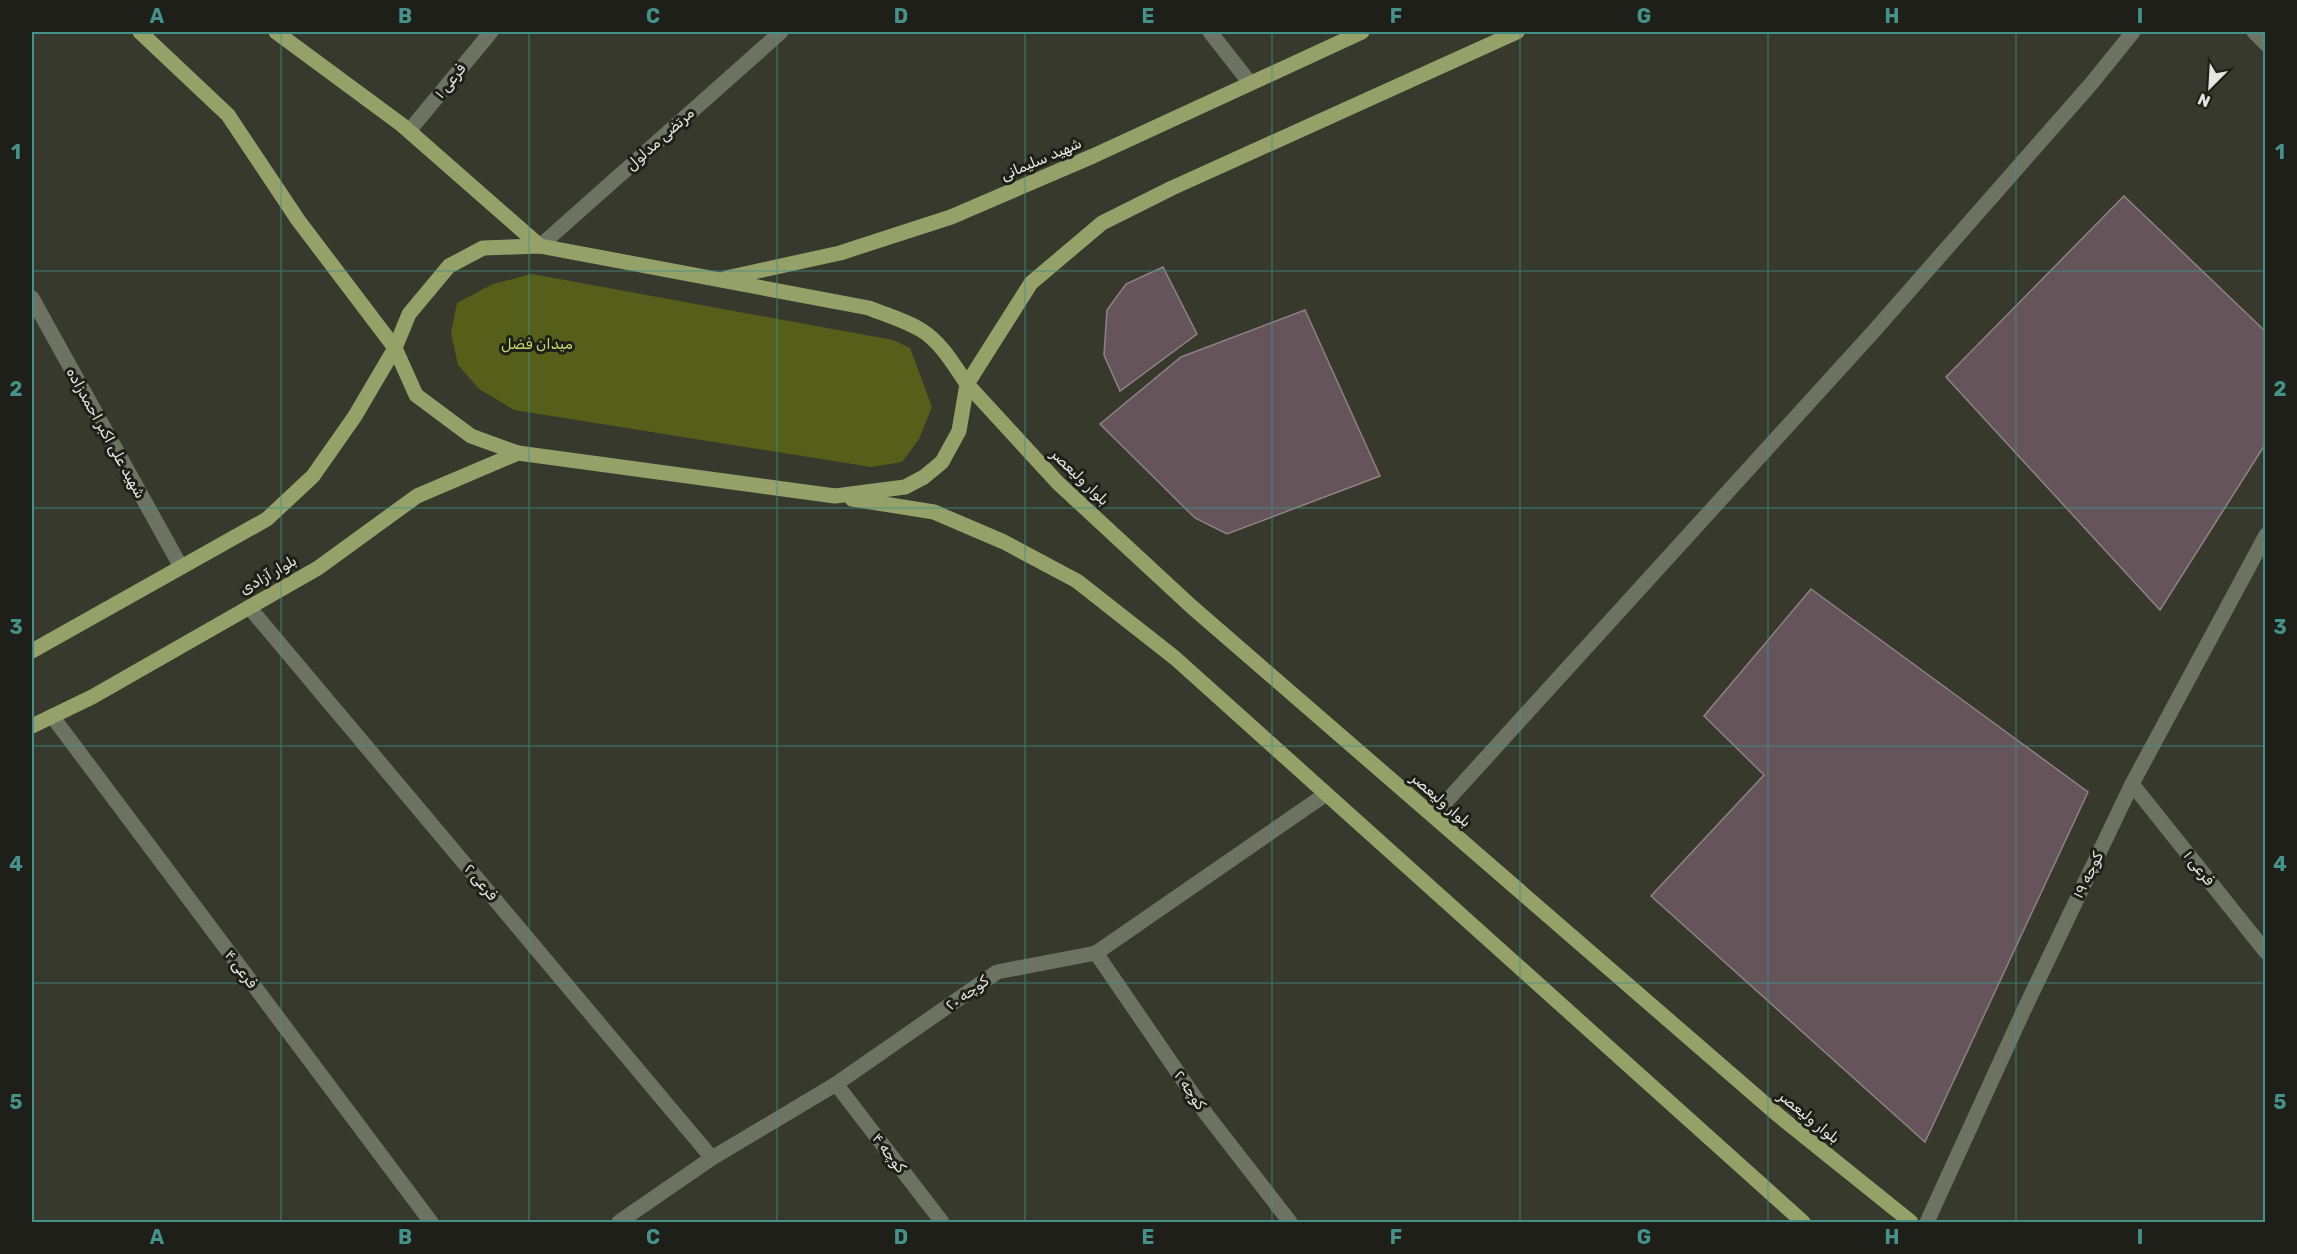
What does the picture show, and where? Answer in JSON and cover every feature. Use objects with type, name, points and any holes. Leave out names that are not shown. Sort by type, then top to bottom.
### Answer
[{"type":"main road","points":[[140,32],[228,115],[298,220],[395,348],[416,395],[471,436],[518,453],[835,496],[934,512],[1004,542],[1077,581],[1175,658],[1803,1222]]},
{"type":"main road","points":[[276,32],[409,132],[540,246]]},
{"type":"main road","name":"شهید سلیمانی","points":[[719,280],[840,253],[951,217],[1093,156],[1362,32]]},
{"type":"main road","points":[[835,496],[905,487],[924,477],[942,462],[959,431],[967,384],[1030,283],[1102,223],[1172,188],[1516,32]]},
{"type":"main road","points":[[32,651],[267,519],[313,476],[355,416],[395,348],[409,314],[449,266],[483,248],[540,246],[869,308],[922,331],[939,345],[967,384]]},
{"type":"main road","name":"بلوار ولیعصر","points":[[967,384],[1066,491],[1192,607],[1769,1108],[1911,1222]]},
{"type":"main road","name":"بلوار آزادی","points":[[32,726],[92,697],[318,568],[417,496],[518,453]]},
{"type":"street","name":"فرعی ۱","points":[[409,132],[491,32]]},
{"type":"street","name":"مرتضی مدلول","points":[[540,246],[781,32]]},
{"type":"street","points":[[1210,32],[1250,83]]},
{"type":"street","points":[[1433,816],[1874,332],[2083,93],[2133,32]]},
{"type":"street","points":[[2254,32],[2265,44]]},
{"type":"street","name":"شهید علی اکبر احمدزاده","points":[[32,298],[181,567]]},
{"type":"street","name":"کوچه ۱۹","points":[[1927,1222],[2023,1012],[2132,784],[2265,535]]},
{"type":"street","name":"فرعی ۲","points":[[249,607],[712,1158]]},
{"type":"street","name":"فرعی ۴","points":[[52,716],[430,1222]]},
{"type":"street","name":"فرعی ۱","points":[[2132,784],[2265,952]]},
{"type":"street","name":"کوچه ۲۰","points":[[619,1222],[712,1158],[836,1084],[997,972],[1096,953],[1326,794]]},
{"type":"street","name":"کوچه ۲","points":[[1096,953],[1207,1115],[1290,1222]]},
{"type":"street","name":"کوچه ۴","points":[[836,1084],[942,1222]]},
{"type":"green space","name":"میدان فضل","points":[[532,274],[893,340],[910,348],[932,407],[919,439],[902,462],[871,467],[514,410],[479,389],[458,365],[451,333],[457,303],[493,284]]},
{"type":"building","points":[[2124,196],[2266,332],[2266,443],[2160,610],[1946,377]]},
{"type":"building","points":[[1163,267],[1197,334],[1120,391],[1104,355],[1107,310],[1126,284]]},
{"type":"building","points":[[1305,310],[1380,476],[1227,534],[1195,518],[1100,424],[1181,357]]},
{"type":"building","points":[[1811,589],[2088,792],[1925,1142],[1651,896],[1764,775],[1704,716]]}]
